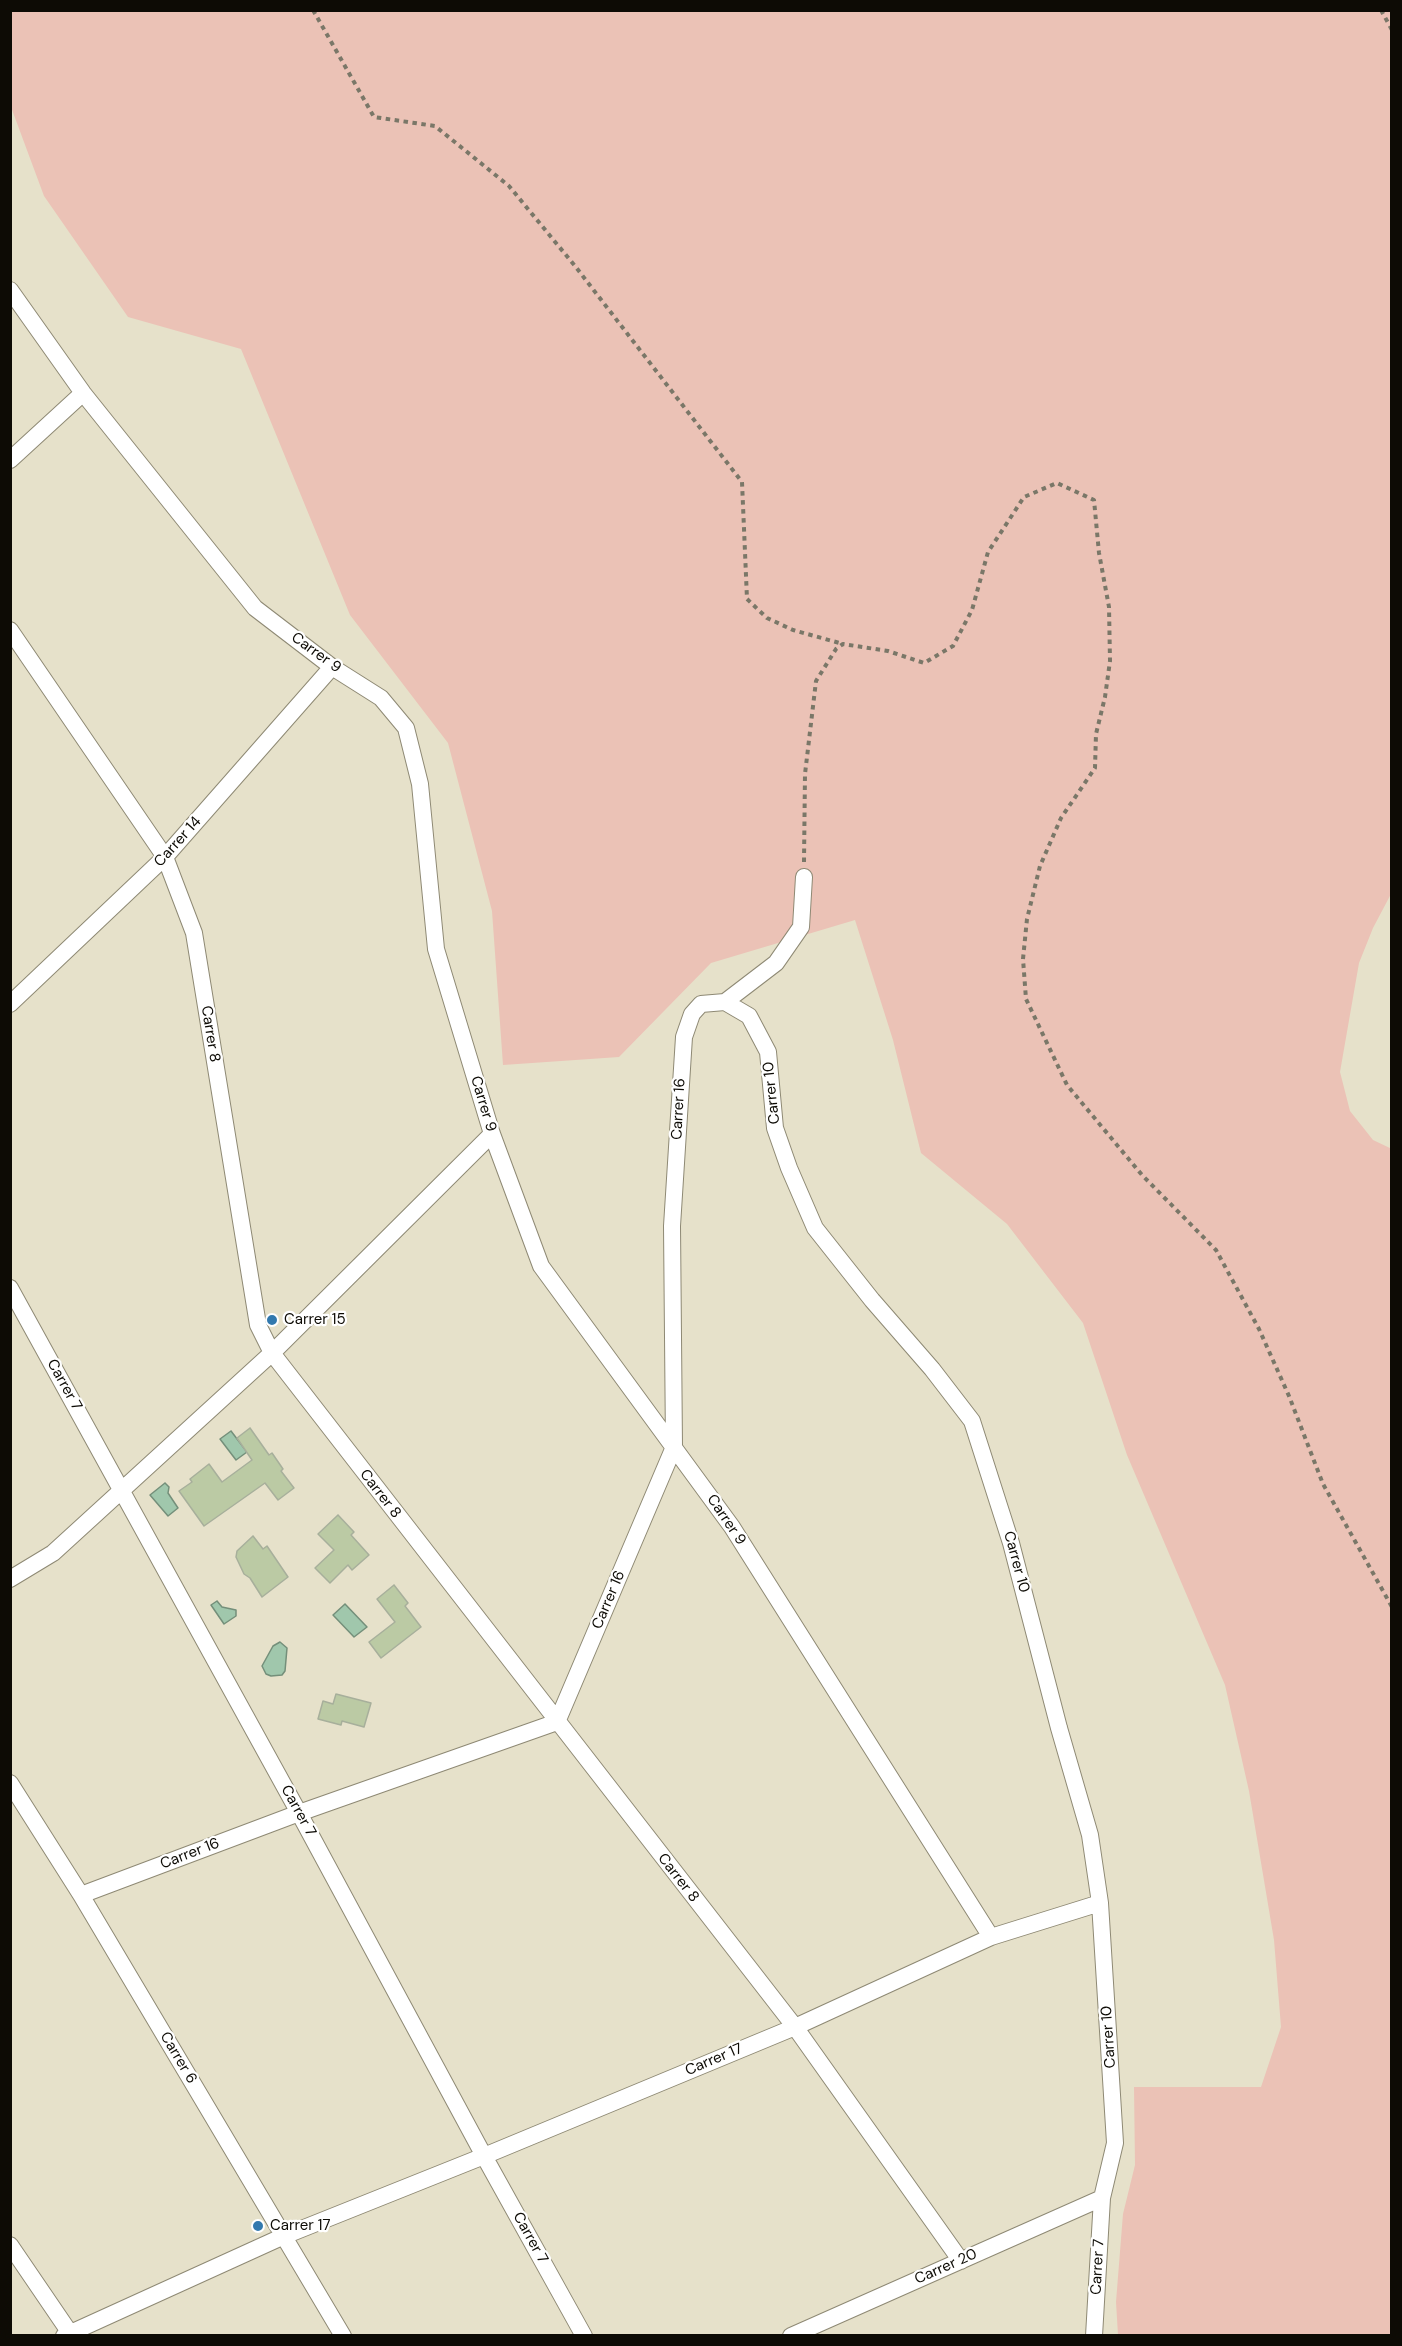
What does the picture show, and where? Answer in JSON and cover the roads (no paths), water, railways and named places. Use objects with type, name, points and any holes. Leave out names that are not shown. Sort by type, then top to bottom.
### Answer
[{"type":"street","name":"Carrer 9","points":[[10,290],[83,393],[255,608],[332,667],[381,698],[406,728],[420,784],[436,949],[492,1134],[541,1266],[732,1527],[991,1937]]},
{"type":"street","points":[[10,460],[83,393]]},
{"type":"street","name":"Carrer 8","points":[[10,630],[165,857],[194,933],[258,1325],[272,1353],[795,2027],[961,2260]]},
{"type":"street","name":"Carrer 14","points":[[10,1004],[165,857],[332,667]]},
{"type":"street","points":[[726,1002],[776,963],[801,927],[804,878]]},
{"type":"street","name":"Carrer 16","points":[[81,1895],[299,1813],[557,1722],[674,1447],[672,1226],[684,1037],[692,1014],[701,1004],[726,1002]]},
{"type":"street","name":"Carrer 10","points":[[726,1002],[749,1016],[768,1052],[775,1128],[789,1168],[816,1228],[972,1421],[1011,1543],[1059,1728],[1090,1835],[1100,1903],[1115,2143],[1102,2198]]},
{"type":"street","points":[[10,1579],[52,1553],[272,1353],[492,1134]]},
{"type":"street","name":"Carrer 7","points":[[10,1288],[584,2336]]},
{"type":"street","name":"Carrer 6","points":[[10,1783],[81,1895],[343,2336]]},
{"type":"street","name":"Carrer 17","points":[[69,2335],[284,2236],[795,2027],[991,1937],[1100,1903]]},
{"type":"street","name":"Carrer 7","points":[[1094,2336],[1102,2198]]},
{"type":"street","name":"Carrer 20","points":[[791,2336],[1102,2198]]},
{"type":"street","points":[[10,2245],[69,2335]]},
{"type":"place","name":"Carrer 15","points":[[272,1320]]},
{"type":"place","name":"Carrer 17","points":[[258,2226]]}]
